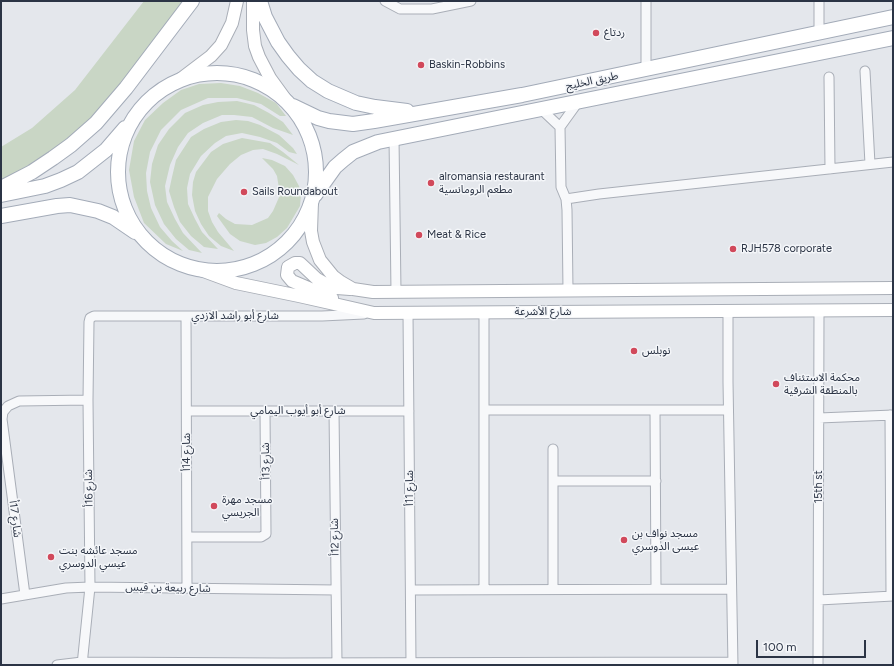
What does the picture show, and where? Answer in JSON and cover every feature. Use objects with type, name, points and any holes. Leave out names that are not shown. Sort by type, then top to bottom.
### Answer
[{"type":"main road","points":[[1,188],[32,172],[53,158],[71,145],[96,123],[168,35],[192,1]]},
{"type":"main road","points":[[260,1],[278,42],[299,69],[312,81],[328,91],[356,103],[375,107],[421,112]]},
{"type":"main road","name":"طريق الخليج","points":[[289,103],[318,118],[353,124],[522,95],[819,34],[893,17]]},
{"type":"main road","name":"طريق الخليج","points":[[313,199],[335,168],[343,160],[353,152],[368,145],[394,138],[893,38]]},
{"type":"main road","points":[[1,195],[45,186],[78,172],[106,150],[150,98],[182,78],[211,72],[239,74],[264,84],[289,103],[300,116],[312,140],[317,167],[313,199],[306,216],[298,228],[278,251],[245,267],[217,272],[198,269],[172,260],[159,252],[124,224],[98,211],[82,207],[57,206],[1,216]]},
{"type":"main road","points":[[134,117],[124,138],[120,153],[119,185],[124,204],[130,218],[137,230],[148,243]]},
{"type":"street","points":[[182,78],[211,56],[221,45],[232,23],[236,1]]},
{"type":"street","points":[[253,1],[253,30],[255,46],[270,78],[289,103]]},
{"type":"street","points":[[385,1],[400,9],[432,9],[471,1]]},
{"type":"street","points":[[646,1],[646,70]]},
{"type":"street","points":[[819,1],[819,34]]},
{"type":"street","points":[[865,71],[870,164]]},
{"type":"street","points":[[829,78],[830,169]]},
{"type":"street","points":[[568,290],[567,210],[566,199],[561,187],[560,127],[578,102]]},
{"type":"street","points":[[541,109],[560,127]]},
{"type":"street","points":[[394,138],[396,292]]},
{"type":"street","points":[[566,199],[599,194],[893,162]]},
{"type":"street","name":"شارع الأشرعة","points":[[313,199],[311,231],[316,252],[320,260],[333,276],[353,289],[373,292],[396,292],[893,288]]},
{"type":"street","points":[[341,306],[329,296],[292,281],[287,275],[288,267],[292,264],[300,263],[317,279],[329,286],[353,289]]},
{"type":"street","name":"شارع الأشرعة","points":[[198,269],[236,283],[374,314],[893,310]]},
{"type":"street","name":"15th st","points":[[818,310],[818,665]]},
{"type":"street","points":[[57,665],[82,663],[282,664],[411,662],[498,664],[733,663],[728,410],[728,311]]},
{"type":"street","name":"شارع 11أ","points":[[408,313],[411,662]]},
{"type":"street","points":[[484,313],[484,590]]},
{"type":"street","name":"شارع أبو راشد الازدي","points":[[96,316],[322,316],[374,314]]},
{"type":"street","name":"شارع 16أ","points":[[82,663],[90,587],[88,400],[89,320],[96,316]]},
{"type":"street","name":"شارع 14أ","points":[[186,316],[187,588]]},
{"type":"street","name":"شارع 17أ","points":[[25,595],[2,419],[3,412],[8,406],[15,402],[88,400]]},
{"type":"street","points":[[484,410],[728,410]]},
{"type":"street","points":[[655,410],[656,589]]},
{"type":"street","name":"شارع أبو أيوب اليمامي","points":[[187,411],[409,411]]},
{"type":"street","name":"شارع 13أ","points":[[188,537],[265,536],[267,532],[265,411]]},
{"type":"street","name":"شارع 12أ","points":[[334,411],[337,663]]},
{"type":"street","points":[[819,418],[891,415],[892,480],[892,596],[819,600]]},
{"type":"street","points":[[553,449],[553,589]]},
{"type":"street","points":[[553,481],[656,482]]},
{"type":"street","name":"شارع ربيعة بن قيس","points":[[1,599],[66,588],[90,587],[336,590]]},
{"type":"street","points":[[411,590],[731,589]]},
{"type":"green space","points":[[144,1],[187,1],[104,107],[56,151],[30,167],[1,181],[1,147],[32,128],[75,90]]},
{"type":"green space","points":[[221,83],[240,86],[258,93],[276,103],[286,116],[280,116],[261,104],[237,98],[208,98],[181,110],[161,130],[150,152],[146,173],[147,191],[151,208],[160,227],[183,251],[166,244],[144,223],[134,197],[129,170],[134,141],[145,120],[163,103],[181,90],[199,84]]},
{"type":"green space","points":[[237,101],[254,105],[269,113],[283,122],[293,135],[273,128],[252,117],[234,115],[222,115],[203,123],[188,133],[178,147],[170,165],[165,186],[167,202],[175,219],[183,233],[202,253],[189,250],[176,239],[164,224],[155,205],[150,182],[152,164],[158,145],[169,129],[185,113],[203,105],[218,102]]},
{"type":"green space","points":[[236,120],[248,121],[260,125],[279,135],[293,148],[297,154],[289,152],[277,143],[242,133],[226,136],[215,143],[201,156],[190,174],[187,188],[188,204],[195,219],[202,232],[218,249],[204,247],[191,236],[180,222],[174,207],[169,191],[176,160],[191,137],[204,129],[221,122]]},
{"type":"green space","points":[[242,138],[270,143],[299,165],[263,149],[253,150],[241,155],[230,164],[217,179],[208,197],[208,211],[218,232],[234,251],[221,246],[209,236],[195,211],[192,195],[193,182],[196,172],[211,152],[223,144]]},
{"type":"green space","points":[[262,158],[272,160],[285,166],[293,175],[299,186],[301,195],[300,206],[287,228],[277,237],[266,243],[255,245],[240,241],[230,234],[217,216],[219,213],[235,224],[252,225],[268,218],[280,195],[277,176],[273,169]]},
{"type":"place","name":"ردتاغ","points":[[596,33]]},
{"type":"place","name":"Baskin-Robbins","points":[[421,65]]},
{"type":"place","name":"alromansia restaurant مطعم الرومانسية","points":[[431,183]]},
{"type":"place","name":"Sails Roundabout","points":[[244,192]]},
{"type":"place","name":"Meat & Rice","points":[[419,235]]},
{"type":"place","name":"RJH578 corporate","points":[[733,249]]},
{"type":"place","name":"نوبلس","points":[[634,351]]},
{"type":"place","name":"محكمة الاستئناف بالمنطقة الشرقية","points":[[776,384]]},
{"type":"place","name":"مسجد مهرة الجريسي","points":[[214,506]]},
{"type":"place","name":"مسجد نواف بن عيسى الدوسري","points":[[624,540]]},
{"type":"place","name":"مسجد عائشه بنت عيسي الدوسري","points":[[51,557]]}]
